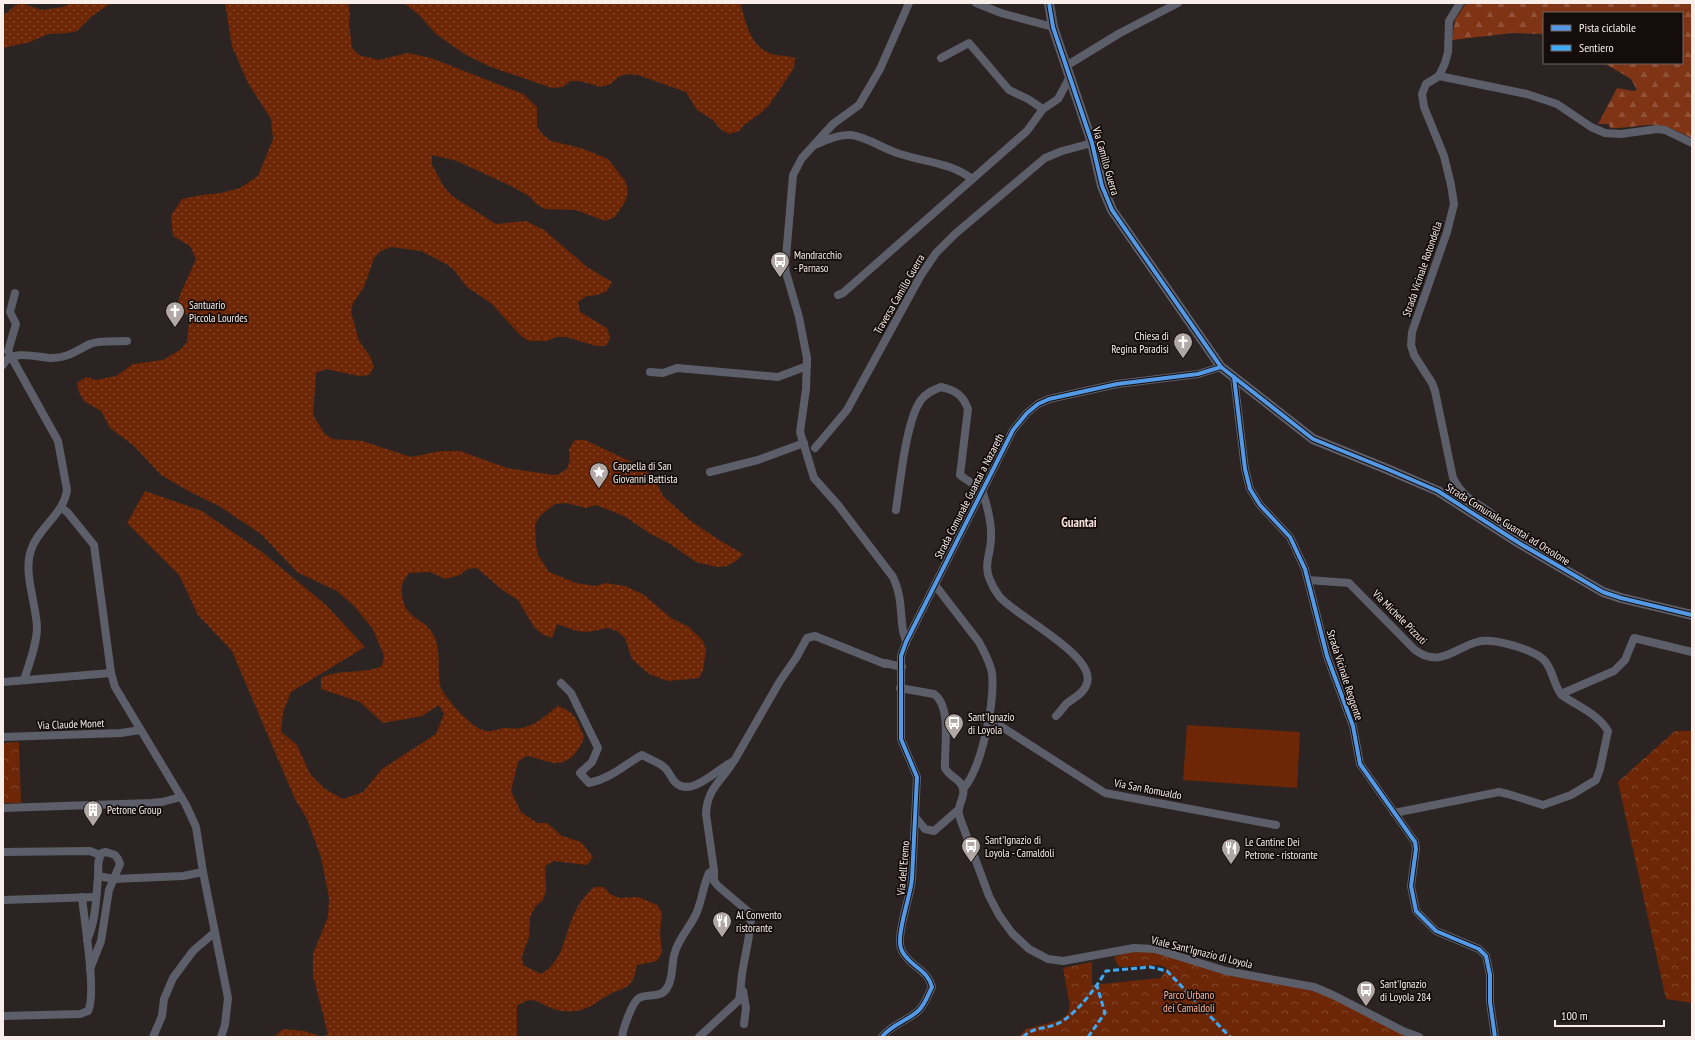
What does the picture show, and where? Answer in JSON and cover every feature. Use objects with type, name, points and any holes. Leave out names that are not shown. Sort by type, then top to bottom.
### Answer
[{"type":"street","points":[[906,642],[903,631],[902,606],[898,587],[893,577],[843,510],[814,478],[800,432],[806,389],[807,366],[800,322],[785,269],[793,175],[802,158],[833,124],[859,105],[880,69],[909,3]]},
{"type":"street","points":[[976,3],[1001,13],[1054,26]]},
{"type":"street","name":"Via Camillo Guerra","points":[[1049,3],[1066,66],[1092,143],[1102,186],[1112,210],[1220,367]]},
{"type":"street","points":[[1066,66],[1120,33],[1178,3]]},
{"type":"street","name":"Strada Vicinale Rotondella","points":[[1460,3],[1449,21],[1448,52],[1445,63],[1439,76],[1426,84],[1422,94],[1424,107],[1444,156],[1452,191],[1453,210],[1447,232],[1412,332],[1411,345],[1414,354],[1432,383],[1435,391],[1453,478],[1459,489],[1466,497],[1498,519],[1501,524],[1501,531]]},
{"type":"street","points":[[941,58],[968,43],[1009,90],[1043,109]]},
{"type":"street","points":[[1439,76],[1528,94],[1557,104],[1591,127],[1605,133],[1621,134],[1657,129],[1665,130],[1692,143]]},
{"type":"street","points":[[838,295],[843,293],[893,250],[1026,132],[1043,109],[1058,99],[1070,77]]},
{"type":"street","points":[[813,146],[840,136],[851,135],[897,153],[947,165],[965,173],[972,179]]},
{"type":"street","name":"Traversa Camillo Guerra","points":[[815,448],[847,410],[922,275],[936,253],[955,234],[1045,158],[1062,151],[1092,143]]},
{"type":"street","points":[[15,293],[10,312],[16,323],[8,351],[58,441],[67,484],[67,496],[61,507],[34,541],[29,558],[37,626],[35,644],[24,680]]},
{"type":"street","points":[[3,356],[12,357],[31,355],[53,358],[67,357],[91,344],[127,341]]},
{"type":"street","points":[[3,365],[5,361],[12,357]]},
{"type":"street","points":[[650,372],[663,374],[677,368],[778,377],[807,366]]},
{"type":"street","name":"Strada Comunale Guantai ad Orsolone","points":[[1220,367],[1313,439],[1438,491],[1519,543],[1603,592],[1621,598],[1692,615]]},
{"type":"street","name":"Strada Comunale Guantai a Nazareth","points":[[906,642],[1013,430],[1027,413],[1038,404],[1049,399],[1117,384],[1198,374],[1220,367]]},
{"type":"street","name":"Strada Vicinale Reggente","points":[[1234,377],[1245,469],[1250,489],[1260,505],[1290,537],[1305,569],[1327,656],[1353,726],[1360,764],[1415,842],[1416,850],[1410,886],[1416,911],[1436,931],[1479,949],[1486,956],[1490,975],[1490,1002],[1495,1037]]},
{"type":"street","points":[[896,510],[909,431],[920,401],[926,394],[941,387],[957,391],[966,401],[968,409],[968,422],[960,474],[982,490],[991,529],[987,568],[990,581],[999,596],[1019,613],[1072,651],[1083,666],[1088,677],[1088,683],[1084,689],[1056,716]]},
{"type":"street","points":[[710,472],[764,459],[804,443]]},
{"type":"street","points":[[61,507],[68,513],[94,545],[111,673],[115,687],[186,805],[196,826],[203,872],[228,998],[225,1025],[221,1037]]},
{"type":"street","name":"Via Michele Pizzuti","points":[[1308,580],[1349,583],[1420,654],[1441,658],[1477,642],[1489,640],[1536,654],[1544,660],[1549,667],[1561,694]]},
{"type":"street","points":[[935,585],[979,642],[992,674],[991,701],[983,747],[971,779],[963,789]]},
{"type":"street","points":[[744,1024],[746,1008],[742,985],[742,970],[749,942],[751,914],[714,881],[706,805],[720,778],[734,761],[780,680],[796,658],[807,638],[816,636],[885,664],[902,667]]},
{"type":"street","points":[[1561,694],[1614,671],[1625,660],[1634,638],[1692,652]]},
{"type":"street","name":"Via dell'Eremo","points":[[882,1037],[893,1027],[919,1010],[926,1001],[932,986],[927,974],[908,960],[903,953],[900,944],[911,887],[916,818],[917,777],[901,739],[901,656],[906,642]]},
{"type":"street","points":[[3,682],[111,673]]},
{"type":"street","points":[[561,683],[571,693],[598,748],[592,762],[580,773],[589,783],[608,778],[642,755],[665,768],[675,782],[681,787],[695,786],[716,773],[725,764],[734,761]]},
{"type":"street","points":[[900,688],[928,692],[938,697],[942,704],[947,728],[945,768],[948,774],[961,784],[963,789],[962,801],[958,810],[934,831],[925,829],[916,818]]},
{"type":"street","points":[[1394,813],[1499,792],[1543,805],[1571,795],[1596,780],[1600,769],[1608,731],[1604,724],[1595,716],[1561,694]]},
{"type":"street","name":"Via San Romualdo","points":[[988,718],[1105,792],[1276,825]]},
{"type":"street","name":"Via Claude Monet","points":[[3,737],[121,733],[140,730]]},
{"type":"street","points":[[3,808],[151,803],[181,797]]},
{"type":"street","name":"Viale Sant'Ignazio di Loyola","points":[[958,810],[978,868],[989,896],[999,915],[1029,949],[1048,959],[1064,961],[1134,948],[1156,949],[1226,971],[1314,987],[1333,995],[1403,1031],[1419,1037]]},
{"type":"street","points":[[3,852],[90,851],[100,855],[106,852],[111,853],[118,859],[120,864],[119,869],[108,894],[99,949],[90,969]]},
{"type":"street","points":[[87,940],[94,922],[98,863],[100,855]]},
{"type":"street","points":[[622,1037],[626,1021],[639,998],[660,994],[668,987],[671,980],[675,952],[680,939],[696,913],[709,873],[714,870]]},
{"type":"street","points":[[98,876],[114,878],[183,876],[203,872]]},
{"type":"street","points":[[3,900],[96,896]]},
{"type":"street","points":[[3,1016],[80,1014],[88,1011],[91,1003],[90,969],[82,897]]},
{"type":"street","points":[[153,1037],[162,1016],[164,999],[173,978],[193,951],[215,932]]},
{"type":"street","points":[[699,1037],[739,1000],[742,985]]},
{"type":"green space","points":[[21,3],[42,10],[63,7],[70,3],[111,3],[91,17],[77,31],[48,34],[30,42],[3,48],[3,15]]},
{"type":"green space","points":[[225,3],[348,3],[352,48],[359,55],[378,60],[408,53],[431,58],[523,94],[537,107],[537,127],[543,135],[551,141],[581,148],[608,159],[625,181],[628,190],[626,200],[615,217],[605,221],[576,210],[545,209],[536,204],[529,196],[511,186],[457,161],[432,155],[432,165],[444,187],[452,196],[496,224],[526,221],[544,230],[587,267],[612,282],[607,291],[597,295],[587,296],[578,302],[580,312],[607,328],[610,338],[606,346],[596,346],[566,337],[556,337],[547,341],[529,341],[520,335],[492,304],[467,287],[454,270],[446,264],[421,251],[391,247],[381,251],[374,258],[364,287],[353,303],[351,312],[359,341],[370,356],[374,367],[369,375],[359,376],[326,369],[316,373],[313,415],[324,433],[332,439],[362,441],[411,457],[441,451],[460,451],[507,468],[557,475],[567,469],[570,459],[569,449],[575,440],[585,440],[638,465],[654,477],[663,496],[692,522],[743,554],[736,561],[727,566],[717,567],[696,562],[624,516],[596,505],[586,508],[566,503],[555,504],[540,516],[535,525],[536,545],[538,555],[549,572],[576,583],[596,586],[605,583],[625,586],[644,595],[671,618],[689,627],[703,641],[706,650],[703,670],[699,678],[668,681],[649,674],[632,659],[625,638],[617,631],[608,628],[587,632],[577,631],[557,624],[552,638],[542,634],[534,627],[518,600],[501,589],[477,568],[467,569],[460,575],[445,579],[430,572],[409,573],[404,580],[402,585],[402,595],[407,610],[426,625],[434,636],[438,648],[441,688],[454,706],[467,720],[486,731],[504,728],[515,729],[530,726],[558,706],[572,714],[580,726],[584,737],[574,754],[566,761],[553,763],[526,756],[518,762],[511,791],[521,812],[537,823],[547,823],[562,836],[581,842],[593,857],[587,865],[554,861],[545,866],[546,891],[543,900],[535,907],[530,917],[529,937],[522,956],[523,965],[541,974],[549,969],[559,955],[571,920],[577,909],[583,899],[594,887],[604,887],[610,894],[619,898],[638,897],[657,905],[662,913],[660,933],[662,952],[657,961],[637,965],[634,976],[629,985],[585,1009],[580,1010],[564,1011],[554,1009],[532,1000],[523,1002],[517,1006],[517,1037],[323,1037],[328,1034],[313,975],[313,954],[328,917],[329,897],[321,857],[307,819],[295,799],[232,651],[198,615],[179,575],[127,523],[145,491],[202,511],[262,552],[326,605],[365,647],[291,692],[283,712],[281,732],[297,745],[310,774],[325,789],[343,799],[363,792],[382,769],[436,734],[444,714],[439,705],[422,716],[383,723],[360,702],[321,689],[321,678],[328,675],[375,669],[382,666],[384,656],[373,629],[354,606],[337,591],[297,572],[261,534],[219,506],[192,493],[161,475],[134,446],[110,428],[101,411],[84,401],[79,392],[77,383],[86,377],[96,380],[116,376],[133,364],[163,360],[180,350],[187,342],[189,322],[186,313],[178,307],[179,297],[196,259],[190,246],[173,236],[171,216],[182,199],[221,193],[240,188],[258,176],[273,139],[271,119],[248,83],[232,46]]},
{"type":"green space","points":[[404,3],[740,3],[747,27],[755,42],[768,52],[795,58],[794,68],[769,105],[761,113],[745,124],[739,131],[729,134],[720,129],[713,120],[697,110],[686,92],[638,75],[627,74],[618,77],[611,84],[601,87],[580,81],[570,81],[563,87],[552,88],[491,67],[466,55],[436,34],[418,14]]},
{"type":"green space","points":[[1466,3],[1692,3],[1692,138],[1675,130],[1657,125],[1610,128],[1609,124],[1598,124],[1617,88],[1633,91],[1637,90],[1631,79],[1606,64],[1683,64],[1683,12],[1543,12],[1543,34],[1512,33],[1452,40],[1455,20]]},
{"type":"green space","points":[[1187,725],[1300,732],[1297,788],[1183,780]]},
{"type":"green space","points":[[1675,731],[1692,731],[1692,1003],[1666,999],[1618,782]]},
{"type":"green space","points":[[19,742],[21,803],[3,803],[3,743]]},
{"type":"green space","name":"Parco Urbano dei Camaldoli","points":[[1128,952],[1154,952],[1227,975],[1310,990],[1327,996],[1411,1037],[1018,1037],[1026,1029],[1060,1020],[1068,1014],[1070,1006],[1063,968],[1092,962],[1092,985],[1161,978],[1167,968],[1160,965],[1119,967],[1114,957]]},
{"type":"green space","points":[[283,1029],[304,1031],[323,1037],[274,1037]]},
{"type":"marked path","points":[[1023,1037],[1031,1031],[1053,1026],[1071,1015],[1091,993],[1106,971],[1150,967],[1167,971],[1230,1037]]},
{"type":"marked path","points":[[1088,1037],[1105,1013],[1097,986]]},
{"type":"cycle path","points":[[1049,3],[1053,27],[1092,143],[1102,186],[1112,210],[1221,367],[1313,439],[1438,491],[1519,543],[1603,592],[1621,598],[1692,615]]},
{"type":"cycle path","points":[[882,1037],[890,1029],[920,1009],[932,987],[925,974],[905,956],[900,945],[901,928],[912,879],[917,777],[901,739],[901,656],[906,642],[1013,430],[1027,413],[1038,404],[1049,399],[1117,384],[1198,374],[1221,367]]},
{"type":"cycle path","points":[[1234,377],[1245,469],[1250,489],[1260,505],[1290,537],[1305,569],[1327,656],[1353,726],[1360,764],[1415,842],[1416,849],[1411,886],[1416,911],[1436,931],[1479,949],[1486,956],[1490,975],[1490,1002],[1495,1037]]},
{"type":"place","name":"Mandracchio - Parnaso","points":[[780,278]]},
{"type":"place","name":"Santuario Piccola Lourdes","points":[[175,328]]},
{"type":"place","name":"Chiesa di Regina Paradisi","points":[[1183,359]]},
{"type":"place","name":"Cappella di San Giovanni Battista","points":[[599,489]]},
{"type":"place","name":"Sant'Ignazio di Loyola","points":[[954,740]]},
{"type":"place","name":"Petrone Group","points":[[93,827]]},
{"type":"place","name":"Sant'Ignazio di Loyola - Camaldoli","points":[[971,863]]},
{"type":"place","name":"Le Cantine Dei Petrone - ristorante","points":[[1231,865]]},
{"type":"place","name":"Al Convento ristorante","points":[[722,938]]},
{"type":"place","name":"Sant'Ignazio di Loyola 284","points":[[1366,1007]]},
{"type":"district","name":"Guantai","points":[[1079,522]]}]
